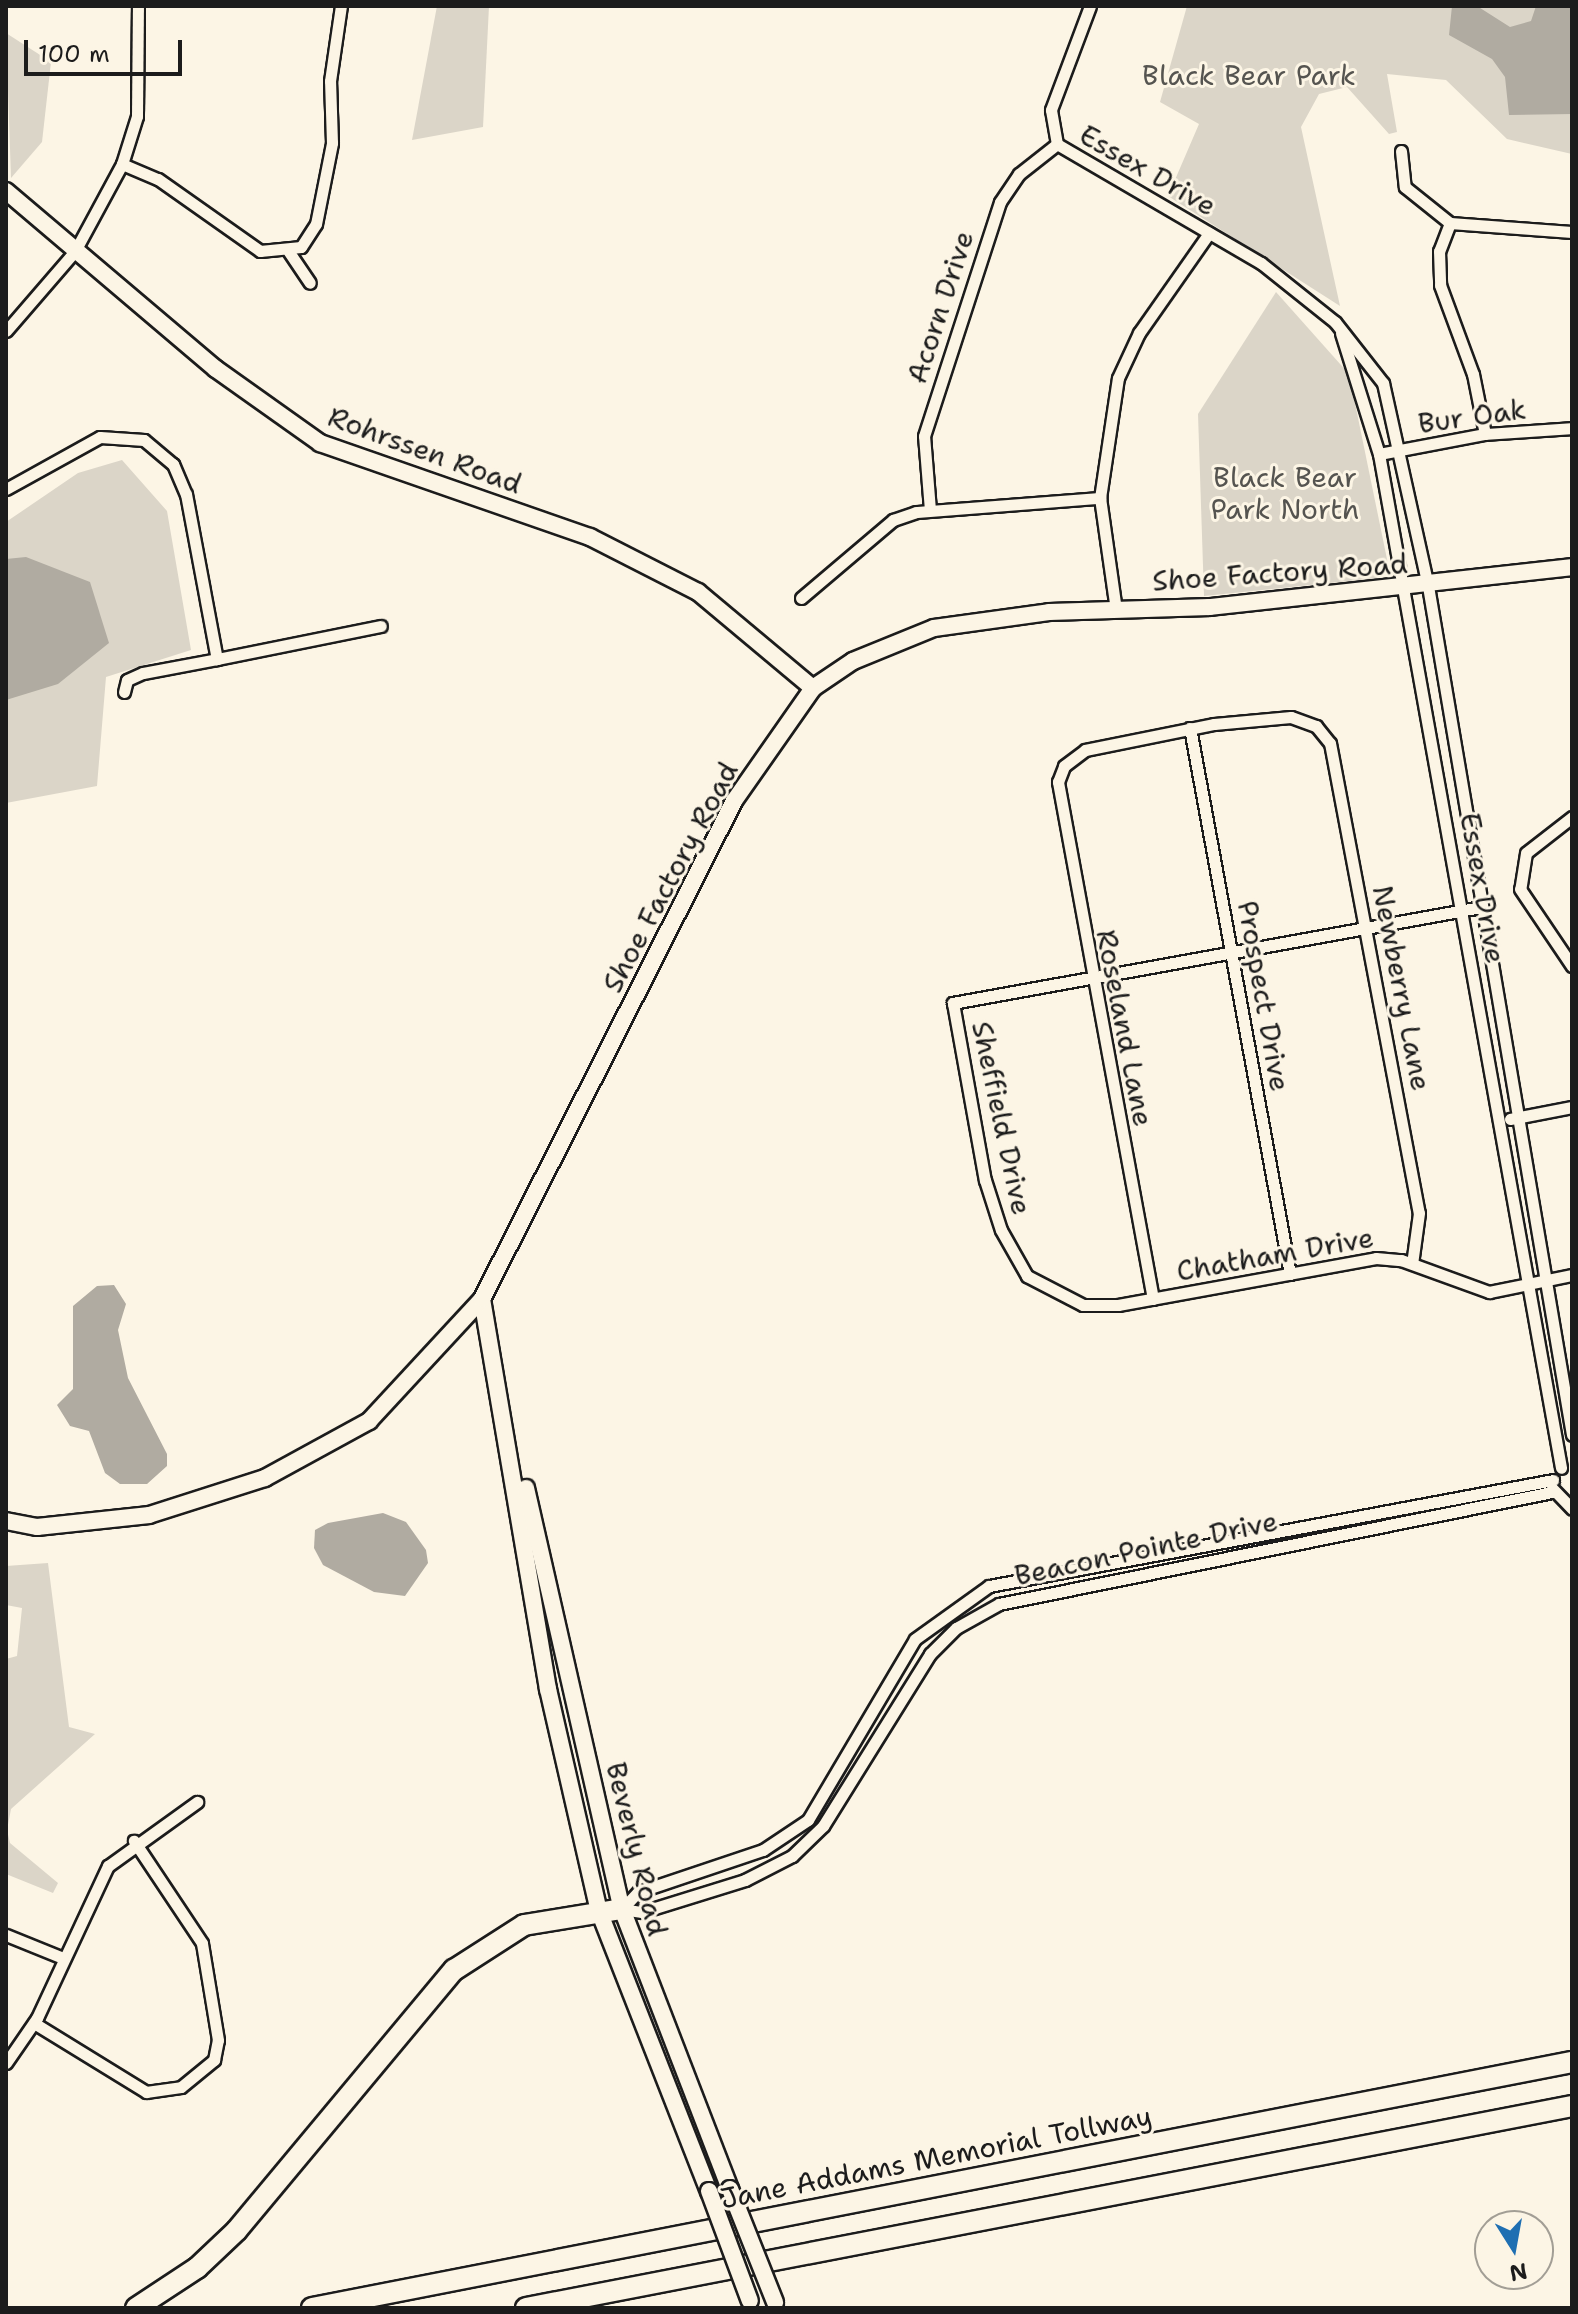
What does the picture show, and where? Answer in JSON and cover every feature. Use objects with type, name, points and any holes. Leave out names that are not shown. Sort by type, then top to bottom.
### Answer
[{"type":"highway","points":[[136,2308],[197,2268],[237,2230],[454,1970],[524,1925],[622,1909]]},
{"type":"highway","name":"Jane Addams Memorial Tollway","points":[[312,2308],[1572,2062]]},
{"type":"highway","points":[[526,2308],[1572,2106]]},
{"type":"street","points":[[6,331],[75,251],[122,164],[137,116],[138,6]]},
{"type":"street","points":[[122,164],[158,179],[233,238],[275,255],[289,252],[316,224],[332,143],[330,81],[341,6]]},
{"type":"street","name":"Essex Drive","points":[[1090,6],[1051,110],[1057,144],[1209,233],[1335,322],[1383,383],[1402,450],[1428,586],[1572,1435]]},
{"type":"street","name":"Acorn Drive","points":[[930,510],[924,436],[1000,202],[1033,159],[1057,144]]},
{"type":"street","points":[[1401,151],[1405,187],[1450,223],[1572,232]]},
{"type":"street","name":"Rohrssen Road","points":[[6,191],[75,251],[320,443],[590,537],[698,592],[813,688]]},
{"type":"street","points":[[1450,223],[1439,251],[1440,285],[1473,374],[1485,434]]},
{"type":"street","points":[[1116,610],[1100,498],[1118,378],[1139,333],[1209,233]]},
{"type":"street","points":[[289,252],[310,283]]},
{"type":"street","name":"Essex Drive","points":[[1335,322],[1365,392],[1379,454],[1567,1466]]},
{"type":"street","name":"Bur Oak","points":[[1379,454],[1485,434],[1572,428]]},
{"type":"street","points":[[6,489],[100,437],[144,440],[160,450],[186,494],[217,659]]},
{"type":"street","points":[[801,598],[893,520],[930,510],[1100,498]]},
{"type":"street","name":"Shoe Factory Road","points":[[6,1521],[37,1527],[149,1515],[265,1478],[369,1421],[482,1299],[734,801],[813,688],[853,661],[934,628],[1116,610],[1403,589],[1572,567]]},
{"type":"street","points":[[124,692],[127,680],[143,673],[381,626]]},
{"type":"street","name":"Newberry Lane","points":[[1190,728],[1291,717],[1316,726],[1333,753],[1419,1213],[1412,1264]]},
{"type":"street","name":"Roseland Lane","points":[[1153,1299],[1059,811],[1064,766],[1095,746],[1190,728]]},
{"type":"street","name":"Prospect Drive","points":[[1190,728],[1290,1274]]},
{"type":"street","points":[[1572,817],[1526,853],[1520,889],[1572,966]]},
{"type":"street","points":[[1090,978],[1481,907]]},
{"type":"street","name":"Sheffield Drive","points":[[1006,1242],[985,1180],[953,1003],[1090,978]]},
{"type":"street","points":[[1502,1121],[1572,1107]]},
{"type":"street","name":"Chatham Drive","points":[[1006,1242],[1027,1276],[1067,1301],[1100,1306],[1376,1258],[1412,1264],[1489,1292],[1572,1275]]},
{"type":"street","name":"Beverly Road","points":[[482,1299],[548,1689],[599,1911],[751,2304]]},
{"type":"street","name":"Beverly Road","points":[[499,1386],[622,1909],[776,2305]]},
{"type":"street","points":[[1567,1466],[1552,1486],[1572,1509]]},
{"type":"street","name":"Beacon Pointe Drive","points":[[622,1909],[638,1892],[763,1850],[808,1820],[915,1639],[961,1603],[1031,1573],[1552,1486]]},
{"type":"street","name":"Beacon Pointe Drive","points":[[622,1909],[642,1912],[745,1880],[792,1856],[823,1826],[930,1654],[971,1619],[1061,1587],[1552,1486]]},
{"type":"street","points":[[961,1603],[971,1619]]},
{"type":"street","points":[[6,2063],[34,2023],[108,1866],[134,1841],[197,1802]]},
{"type":"street","points":[[34,2023],[146,2092],[181,2087],[214,2060],[218,2040],[202,1943],[134,1841]]},
{"type":"street","points":[[6,1935],[63,1958]]},
{"type":"green space","points":[[437,6],[489,6],[483,127],[412,140]]},
{"type":"green space","name":"Black Bear Park","points":[[1187,6],[1572,6],[1572,154],[1507,139],[1446,80],[1387,74],[1397,132],[1389,134],[1347,87],[1319,94],[1301,127],[1340,306],[1168,196],[1199,124],[1160,102]]},
{"type":"green space","points":[[6,33],[51,62],[42,142],[11,178]]},
{"type":"green space","name":"Black Bear Park North","points":[[1276,292],[1349,374],[1388,564],[1377,578],[1204,596],[1198,414]]},
{"type":"green space","points":[[122,460],[167,511],[191,650],[106,677],[97,786],[6,803],[6,522],[78,473]]},
{"type":"green space","points":[[48,1563],[69,1727],[95,1734],[11,1809],[7,1830],[10,1843],[58,1883],[53,1893],[6,1874],[6,1659],[17,1656],[22,1608],[6,1605],[6,1566]]},
{"type":"shaded area","points":[[1452,6],[1477,6],[1510,27],[1531,21],[1536,6],[1572,6],[1572,114],[1509,115],[1505,77],[1492,59],[1449,35]]},
{"type":"shaded area","points":[[26,557],[90,582],[109,643],[58,684],[6,700],[6,559]]},
{"type":"shaded area","points":[[114,1285],[126,1304],[118,1330],[128,1378],[167,1454],[167,1466],[147,1484],[120,1484],[105,1473],[89,1431],[70,1426],[57,1405],[73,1389],[73,1306],[97,1286]]},
{"type":"shaded area","points":[[383,1513],[406,1522],[426,1550],[428,1563],[405,1596],[374,1592],[323,1565],[314,1548],[315,1530],[328,1523]]}]
